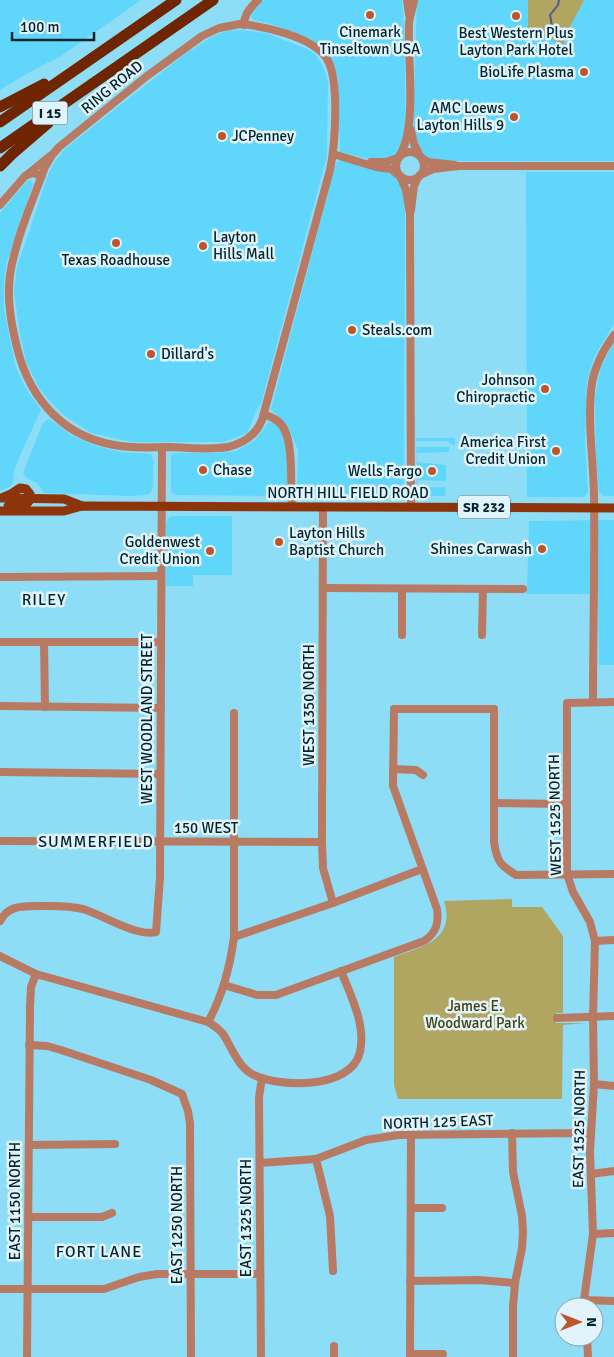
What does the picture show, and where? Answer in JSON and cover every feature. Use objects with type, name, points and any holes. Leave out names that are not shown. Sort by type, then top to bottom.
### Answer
[{"type":"highway","name":"I 15","points":[[0,122],[176,0]]},
{"type":"highway","name":"I 15","points":[[0,148],[212,0]]},
{"type":"highway","points":[[0,107],[82,64]]},
{"type":"highway","points":[[0,166],[101,78]]},
{"type":"main road","name":"SR 232","points":[[0,498],[64,499],[82,506]]},
{"type":"main road","points":[[0,506],[24,506],[29,502],[30,498]]},
{"type":"main road","name":"NORTH HILL FIELD ROAD","points":[[82,506],[614,508]]},
{"type":"main road","name":"SR 232","points":[[0,511],[64,511],[82,506]]},
{"type":"street","points":[[244,25],[248,10],[258,0]]},
{"type":"street","points":[[408,0],[410,123],[413,142],[424,166],[414,186],[410,214],[411,507]]},
{"type":"street","points":[[409,22],[414,0]]},
{"type":"street","name":"RING ROAD","points":[[244,25],[265,28],[305,42],[317,49],[327,59],[334,80],[333,154],[264,414],[252,436],[244,442],[223,448],[116,446],[97,441],[76,432],[59,420],[43,404],[25,375],[18,357],[9,303],[14,254],[42,176],[52,155],[65,142],[139,82],[202,36],[225,26],[244,25]]},
{"type":"street","points":[[410,123],[407,142],[395,166],[406,190],[410,214]]},
{"type":"street","points":[[361,162],[386,162],[405,152],[411,152],[430,162],[459,166]]},
{"type":"street","points":[[333,154],[373,166],[392,169],[409,180],[433,169],[459,166],[614,166]]},
{"type":"street","points":[[0,205],[23,177],[52,155]]},
{"type":"street","points":[[28,174],[42,176]]},
{"type":"street","points":[[614,334],[601,354],[592,381],[590,405],[594,507],[593,702],[614,702]]},
{"type":"street","points":[[264,414],[280,423],[287,437],[291,456],[292,506]]},
{"type":"street","name":"WEST WOODLAND STREET","points":[[0,921],[5,913],[20,906],[70,906],[86,910],[118,924],[149,934],[156,932],[160,877],[162,448]]},
{"type":"street","name":"WEST 1350 NORTH","points":[[322,507],[322,842],[323,868],[333,902]]},
{"type":"street","points":[[0,577],[161,576]]},
{"type":"street","points":[[323,588],[523,589]]},
{"type":"street","points":[[482,588],[482,635]]},
{"type":"street","points":[[402,589],[402,634]]},
{"type":"street","points":[[0,642],[161,642]]},
{"type":"street","points":[[44,642],[45,707]]},
{"type":"street","name":"WEST 1525 NORTH","points":[[593,702],[567,703],[567,874],[573,892],[590,922],[595,941],[595,980]]},
{"type":"street","points":[[0,706],[160,708]]},
{"type":"street","points":[[224,985],[257,995],[276,995],[424,941],[437,928],[437,909],[393,786],[394,709],[494,709],[494,842],[496,858],[503,867],[516,875],[614,874]]},
{"type":"street","points":[[208,1022],[218,1005],[230,967],[234,937],[234,712]]},
{"type":"street","points":[[393,769],[416,770],[423,775]]},
{"type":"street","points":[[0,772],[160,774]]},
{"type":"street","points":[[494,803],[567,804]]},
{"type":"street","name":"150 WEST","points":[[0,841],[322,842]]},
{"type":"street","points":[[234,937],[422,869]]},
{"type":"street","points":[[595,941],[614,940]]},
{"type":"street","points":[[0,956],[36,974],[208,1022],[222,1032],[249,1073],[262,1078],[297,1083],[314,1083],[329,1080],[342,1074],[354,1064],[360,1053],[361,1040],[355,1007],[341,971]]},
{"type":"street","name":"EAST 1150 NORTH","points":[[27,1357],[29,1045],[31,988],[36,974]]},
{"type":"street","name":"EAST 1525 NORTH","points":[[585,1297],[593,1234],[590,1132],[594,1084],[593,1017],[595,980]]},
{"type":"street","points":[[557,1018],[614,1016]]},
{"type":"street","name":"EAST 1250 NORTH","points":[[29,1045],[47,1046],[62,1050],[151,1080],[182,1094],[190,1124],[192,1357]]},
{"type":"street","name":"EAST 1325 NORTH","points":[[261,1357],[259,1097],[262,1078]]},
{"type":"street","points":[[594,1084],[614,1086]]},
{"type":"street","name":"NORTH 125 EAST","points":[[260,1163],[316,1159],[366,1140],[398,1135],[590,1132]]},
{"type":"street","points":[[512,1133],[513,1172],[522,1216],[523,1232],[513,1307],[513,1357]]},
{"type":"street","points":[[411,1135],[410,1355],[442,1354]]},
{"type":"street","points":[[29,1145],[115,1144]]},
{"type":"street","points":[[316,1159],[330,1216],[333,1271]]},
{"type":"street","points":[[591,1174],[614,1171]]},
{"type":"street","points":[[411,1208],[442,1208]]},
{"type":"street","points":[[28,1217],[102,1217],[112,1213]]},
{"type":"street","points":[[593,1234],[614,1233]]},
{"type":"street","points":[[0,1289],[104,1289],[139,1277],[157,1274],[260,1274]]},
{"type":"street","points":[[410,1281],[479,1280],[515,1283]]},
{"type":"street","points":[[334,1346],[334,1357]]},
{"type":"shaded area","points":[[0,0],[141,0],[61,56],[0,90]]},
{"type":"shaded area","points":[[264,0],[402,0],[406,133],[401,149],[393,158],[377,161],[340,152],[338,79],[333,62],[325,50],[309,38],[268,23],[253,20],[251,16],[252,11]]},
{"type":"shaded area","points":[[417,0],[614,0],[614,161],[432,161],[422,154],[413,127]]},
{"type":"shaded area","points":[[241,30],[266,33],[310,50],[316,55],[323,66],[328,81],[327,156],[261,404],[247,433],[224,442],[132,442],[91,433],[61,413],[40,390],[26,362],[19,328],[14,292],[17,267],[49,172],[66,148],[185,54],[215,35],[227,31]]},
{"type":"shaded area","points":[[341,160],[386,170],[396,175],[403,189],[405,203],[404,492],[401,496],[301,496],[297,490],[298,450],[288,427],[271,409],[336,163]]},
{"type":"shaded area","points":[[526,172],[614,172],[614,324],[594,357],[587,382],[585,443],[588,492],[584,497],[527,497]]},
{"type":"shaded area","points":[[30,180],[33,184],[6,265],[4,308],[15,365],[25,387],[41,410],[14,471],[13,483],[0,491],[0,213],[27,181]]},
{"type":"shaded area","points":[[614,342],[614,496],[604,496],[599,492],[595,398],[600,370]]},
{"type":"shaded area","points":[[49,419],[71,435],[96,446],[121,452],[151,454],[153,459],[153,488],[150,493],[129,496],[44,493],[37,483],[27,478],[23,473],[42,425]]},
{"type":"shaded area","points":[[269,422],[277,425],[284,434],[287,447],[287,492],[285,496],[176,495],[171,492],[171,455],[175,453],[236,451],[255,440]]},
{"type":"shaded area","points":[[416,438],[455,438],[455,446],[447,441],[416,441]]},
{"type":"shaded area","points":[[416,447],[449,447],[449,452],[416,453]]},
{"type":"shaded area","points":[[416,462],[446,465],[446,481],[417,480]]},
{"type":"shaded area","points":[[417,488],[446,488],[445,496],[422,496],[417,492]]},
{"type":"shaded area","points":[[172,516],[232,516],[232,575],[193,575],[193,586],[166,586],[166,524],[168,518]]},
{"type":"shaded area","points":[[614,520],[614,665],[599,665],[598,594],[527,594],[529,521]]},
{"type":"green space","points":[[528,0],[584,0],[563,40],[566,45],[556,42],[550,37],[528,37]]},
{"type":"green space","name":"James E. Woodward Park","points":[[512,899],[512,907],[542,907],[563,936],[563,1013],[556,1013],[556,1023],[585,1023],[563,1025],[562,1099],[398,1099],[394,1085],[394,957],[426,945],[441,933],[445,925],[444,901]]},
{"type":"waterway","points":[[552,26],[550,15],[558,5],[559,0]]},
{"type":"place","name":"Cinemark Tinseltown USA","points":[[370,15]]},
{"type":"place","name":"Best Western Plus Layton Park Hotel","points":[[516,16]]},
{"type":"place","name":"BioLife Plasma","points":[[584,72]]},
{"type":"place","name":"AMC Loews Layton Hills 9","points":[[514,117]]},
{"type":"place","name":"JCPenney","points":[[222,136]]},
{"type":"place","name":"Texas Roadhouse","points":[[116,243]]},
{"type":"place","name":"Layton Hills Mall","points":[[203,246]]},
{"type":"place","name":"Steals.com","points":[[352,330]]},
{"type":"place","name":"Dillard's","points":[[151,354]]},
{"type":"place","name":"Johnson Chiropractic","points":[[545,389]]},
{"type":"place","name":"America First Credit Union","points":[[556,451]]},
{"type":"place","name":"Chase","points":[[203,470]]},
{"type":"place","name":"Wells Fargo","points":[[432,471]]},
{"type":"place","name":"Layton Hills Baptist Church","points":[[279,542]]},
{"type":"place","name":"Shines Carwash","points":[[542,549]]},
{"type":"place","name":"Goldenwest Credit Union","points":[[210,551]]},
{"type":"district","name":"RILEY","points":[[44,600]]},
{"type":"district","name":"SUMMERFIELD","points":[[96,842]]},
{"type":"district","name":"FORT LANE","points":[[99,1252]]}]
